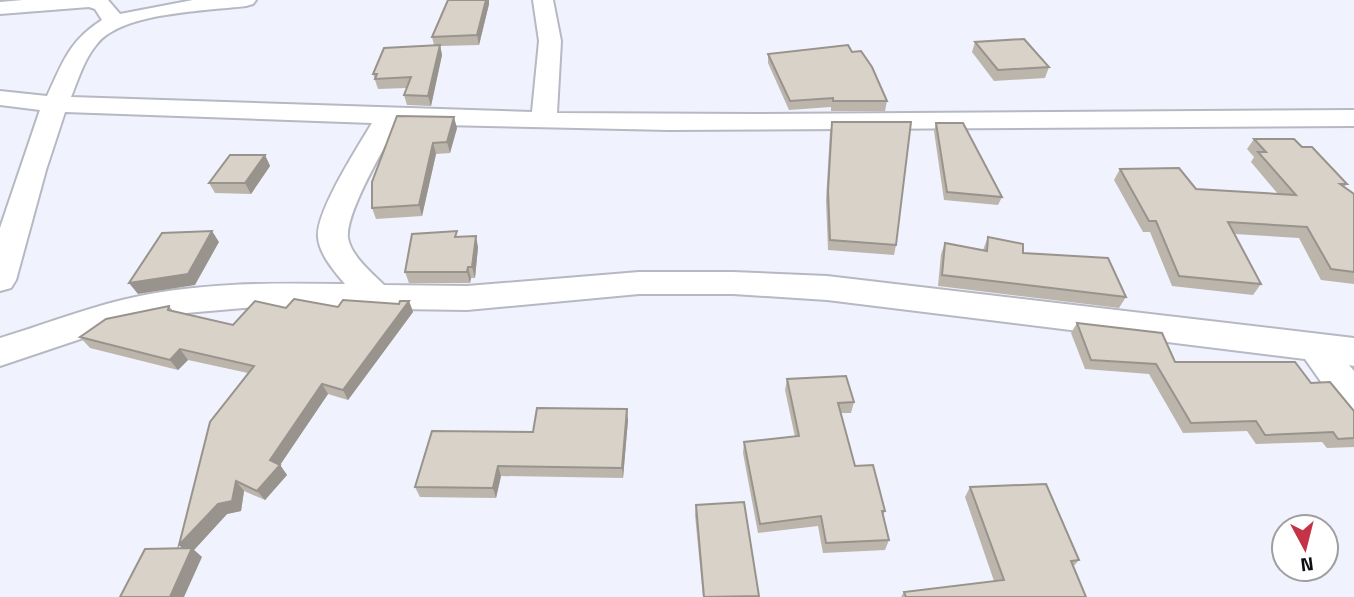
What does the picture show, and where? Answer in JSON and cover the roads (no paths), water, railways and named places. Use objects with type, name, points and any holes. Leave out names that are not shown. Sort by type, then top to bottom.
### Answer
[{"type":"street","points":[[0,281],[32,170],[55,104],[77,56],[90,37],[114,22],[169,9],[246,0]]},
{"type":"street","points":[[543,0],[550,41],[544,120]]},
{"type":"street","points":[[0,8],[91,1],[103,5],[114,22]]},
{"type":"street","points":[[0,99],[55,104],[544,120],[837,122],[1220,116],[1354,118]]},
{"type":"street","points":[[375,296],[353,271],[332,235],[338,212],[390,114]]},
{"type":"street","points":[[0,352],[123,312],[186,301],[255,295],[467,298],[639,284],[733,283],[841,290],[1188,333],[1314,345],[1354,352]]},
{"type":"street","points":[[1314,345],[1354,400]]}]
